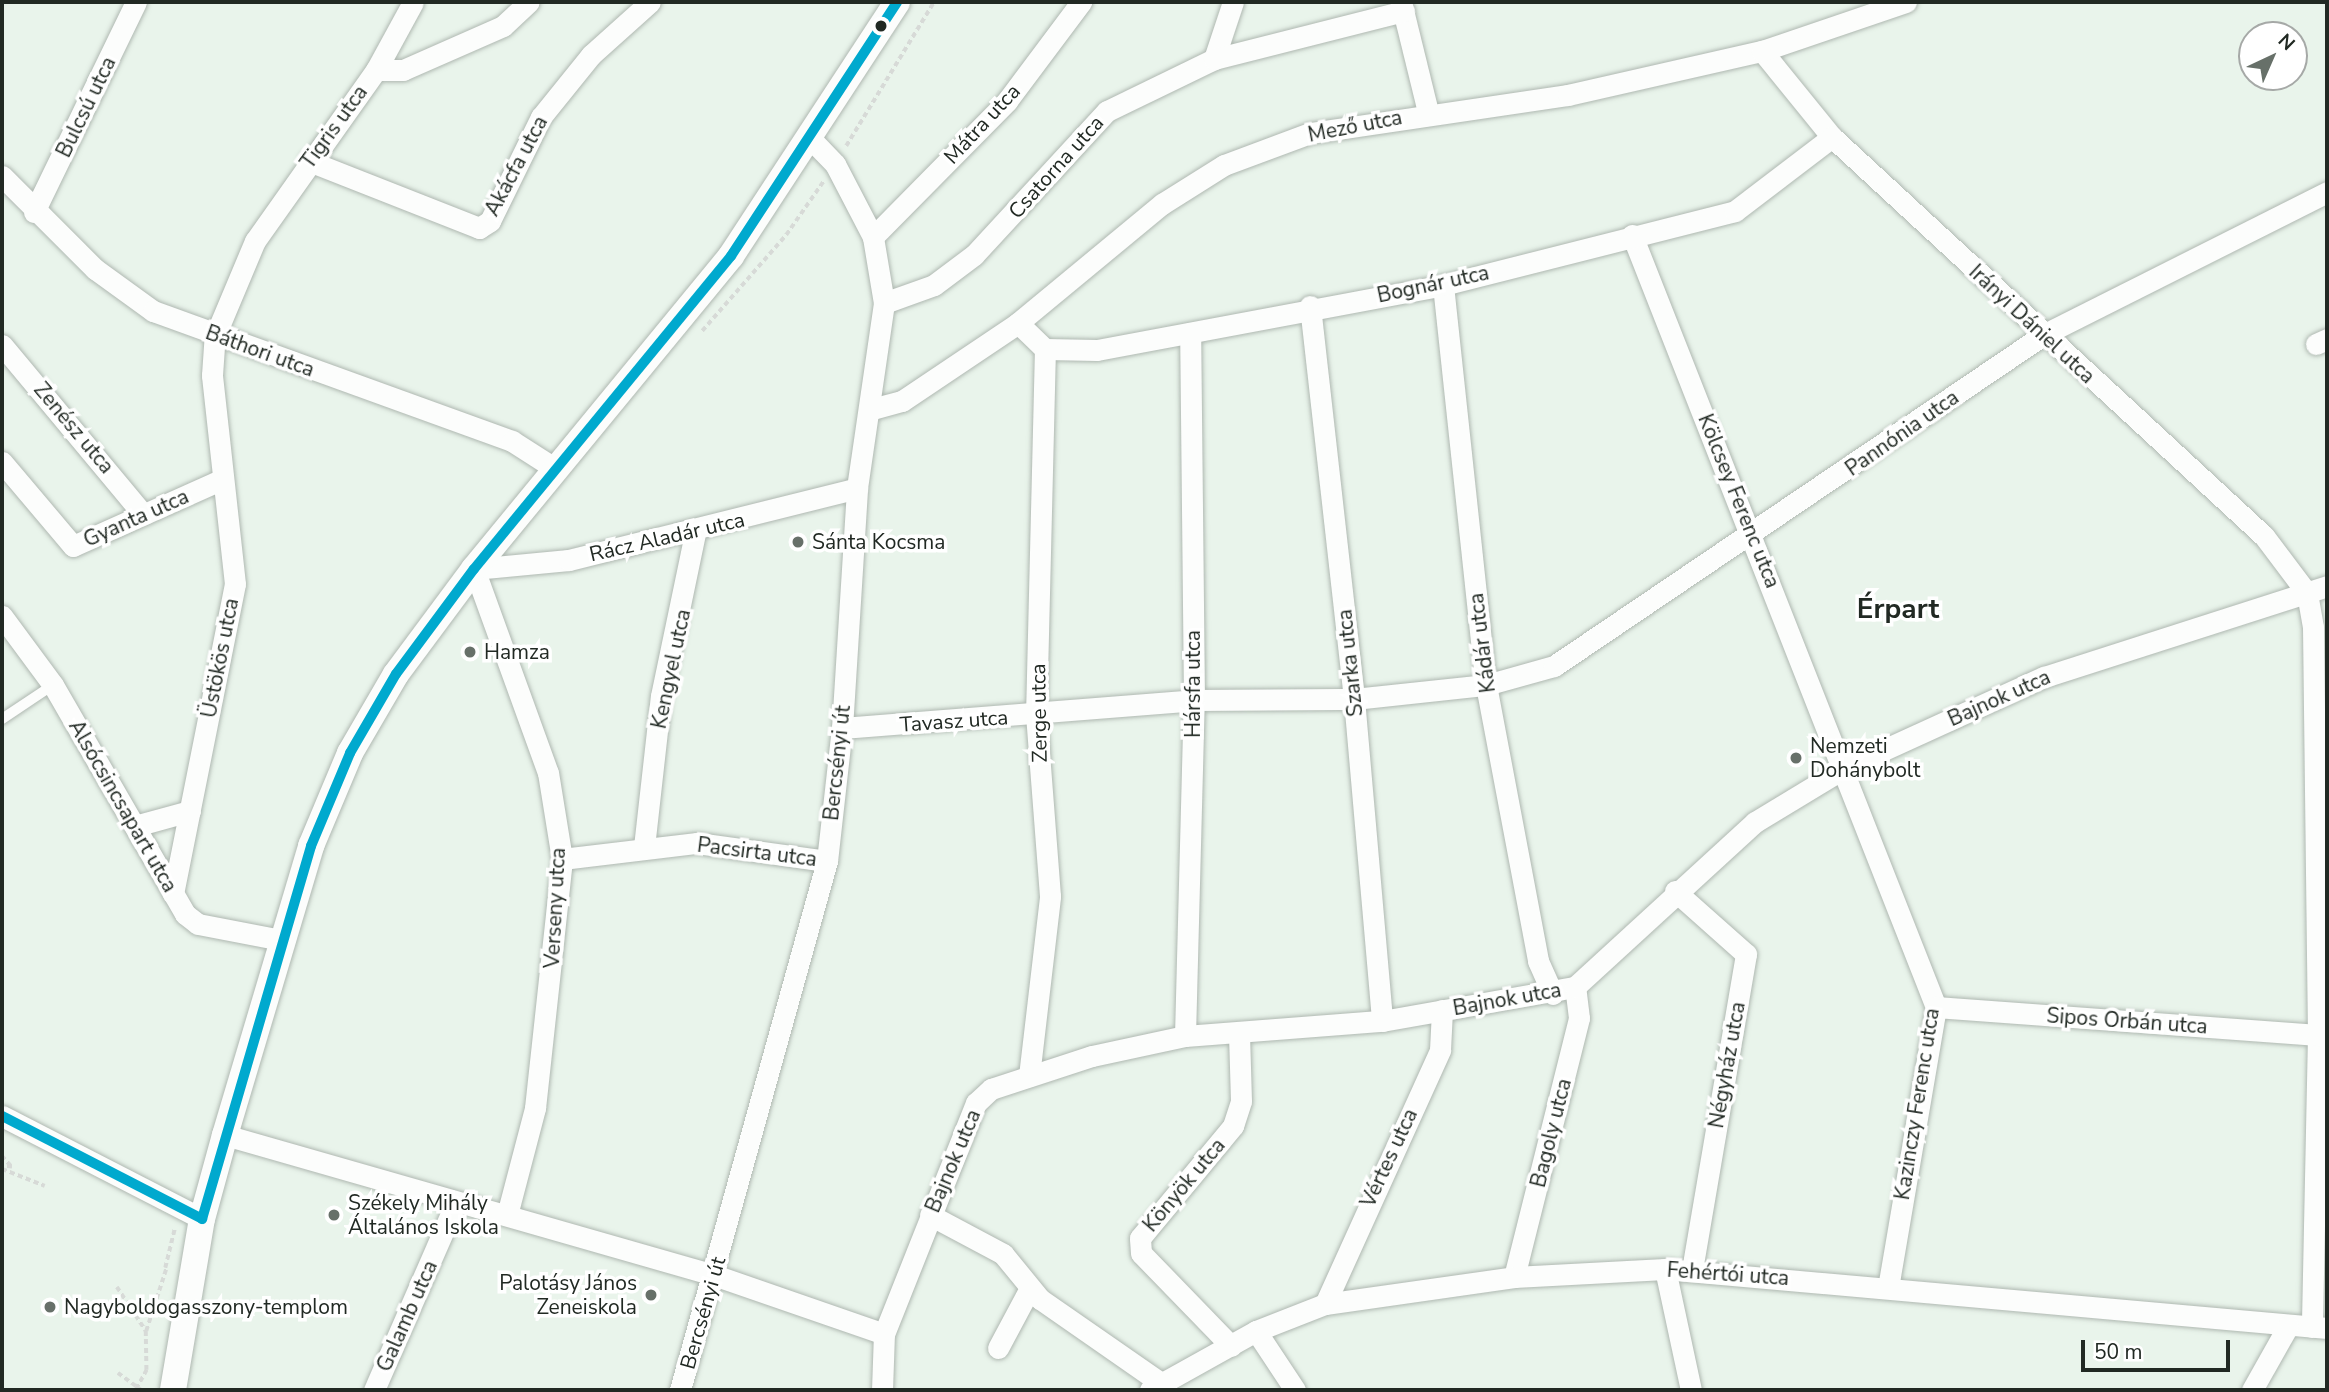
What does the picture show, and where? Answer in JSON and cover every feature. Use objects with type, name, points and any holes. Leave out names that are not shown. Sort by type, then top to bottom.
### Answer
[{"type":"street","name":"Bulcsú utca","points":[[34,212],[136,2]]},
{"type":"street","points":[[376,70],[413,2]]},
{"type":"street","name":"Tigris utca","points":[[215,336],[255,241],[309,161],[376,70],[403,70],[503,26],[529,2]]},
{"type":"street","name":"Akácfa utca","points":[[309,161],[479,228],[490,221],[541,117],[591,55],[650,2]]},
{"type":"street","points":[[173,1390],[202,1219],[225,1135],[311,846],[350,753],[396,674],[474,569],[554,468],[731,256],[897,2]]},
{"type":"street","name":"Mátra utca","points":[[873,237],[1007,101],[1081,2]]},
{"type":"street","points":[[1214,59],[1233,2]]},
{"type":"street","name":"Mező utca","points":[[872,409],[902,401],[1018,323],[1162,204],[1224,165],[1310,133],[1428,113],[1568,95],[1762,51],[1906,2]]},
{"type":"street","points":[[1402,6],[1428,113]]},
{"type":"street","name":"Csatorna utca","points":[[884,303],[934,285],[974,255],[1107,111],[1214,59],[1402,6]]},
{"type":"street","name":"Irányi Dániel utca","points":[[1762,51],[1832,137],[2043,335],[2264,536],[2307,593]]},
{"type":"street","name":"Bognár utca","points":[[1045,349],[1097,350],[1310,306],[1443,285],[1632,234],[1735,211],[1832,137]]},
{"type":"street","name":"Bercsényi út","points":[[680,1390],[827,861],[842,728],[857,488],[872,409],[884,303],[873,237],[835,164],[810,138]]},
{"type":"street","name":"Báthori utca","points":[[2,177],[34,212],[153,311],[215,336],[512,441],[554,468]]},
{"type":"street","name":"Pannónia utca","points":[[1486,685],[1554,666],[1595,643],[2043,335],[2327,192]]},
{"type":"street","name":"Kölcsey Ferenc utca","points":[[1632,234],[1844,768]]},
{"type":"street","name":"Kádár utca","points":[[1443,285],[1486,685],[1538,961],[1553,994]]},
{"type":"street","name":"Szarka utca","points":[[1310,306],[1354,699],[1382,1021]]},
{"type":"street","points":[[1018,323],[1045,349]]},
{"type":"street","name":"Hársfa utca","points":[[1185,1036],[1194,700],[1190,332]]},
{"type":"street","name":"Üstökös utca","points":[[173,894],[235,584],[223,480],[215,336]]},
{"type":"street","name":"Zenész utca","points":[[2,345],[143,514]]},
{"type":"street","name":"Zerge utca","points":[[1029,1076],[1050,897],[1036,716],[1045,349]]},
{"type":"street","name":"Gyanta utca","points":[[2,462],[73,546],[223,480]]},
{"type":"street","name":"Rácz Aladár utca","points":[[474,569],[569,560],[695,533],[857,488]]},
{"type":"street","name":"Kengyel utca","points":[[643,847],[661,696],[695,533]]},
{"type":"street","name":"Verseny utca","points":[[474,569],[548,773],[562,859],[535,1108],[507,1214]]},
{"type":"street","name":"Bajnok utca","points":[[882,1390],[884,1334],[976,1103],[991,1089],[1029,1076],[1185,1036],[1239,1034],[1382,1021],[1553,994],[1575,987],[1675,891],[1755,822],[1844,768],[2044,677],[2327,586]]},
{"type":"street","points":[[2307,593],[2313,626],[2319,1328]]},
{"type":"street","name":"Alsócsincsapart utca","points":[[2,617],[53,685],[173,894],[198,924],[281,940]]},
{"type":"street","name":"Tavasz utca","points":[[842,728],[1036,716],[1194,700],[1354,699],[1486,685]]},
{"type":"street","name":"Kazinczy Ferenc utca","points":[[1844,768],[1936,1006],[1888,1287]]},
{"type":"street","points":[[135,826],[190,811]]},
{"type":"street","name":"Pacsirta utca","points":[[562,859],[643,847],[697,843],[827,861]]},
{"type":"street","name":"Négyház utca","points":[[1675,891],[1745,954],[1692,1269]]},
{"type":"street","name":"Bagoly utca","points":[[1514,1278],[1579,1018],[1575,987]]},
{"type":"street","name":"Sipos Orbán utca","points":[[1936,1006],[2318,1035]]},
{"type":"street","name":"Vértes utca","points":[[1325,1304],[1440,1050],[1442,1010]]},
{"type":"street","name":"Könyök utca","points":[[1231,1346],[1141,1253],[1140,1238],[1233,1126],[1241,1101],[1239,1034]]},
{"type":"street","points":[[2,1116],[202,1219]]},
{"type":"street","points":[[225,1135],[714,1275],[884,1334]]},
{"type":"street","name":"Galamb utca","points":[[374,1390],[456,1202]]},
{"type":"street","points":[[930,1215],[1003,1254],[1030,1288],[1155,1387]]},
{"type":"street","points":[[1665,1269],[1691,1390]]},
{"type":"street","name":"Fehértói utca","points":[[1155,1387],[1256,1331],[1325,1304],[1514,1278],[1665,1269],[1692,1269],[2319,1328]]},
{"type":"street","points":[[998,1348],[1030,1288]]},
{"type":"street","points":[[2252,1390],[2288,1326]]},
{"type":"street","points":[[1256,1331],[1295,1390]]},
{"type":"lane","points":[[2,719],[53,685]]},
{"type":"path","points":[[2,1156],[12,1167],[2,1168]]},
{"type":"path","points":[[2,1168],[45,1186]]},
{"type":"path","points":[[165,1268],[175,1227],[170,1225]]},
{"type":"path","points":[[117,1287],[146,1331],[147,1370],[138,1390],[118,1373]]},
{"type":"transit line","points":[[202,1219],[311,846],[350,753],[396,674],[474,569],[731,256],[897,2]]},
{"type":"transit line","points":[[2,1116],[202,1219]]},
{"type":"place","name":"Sánta Kocsma","points":[[798,542]]},
{"type":"place","name":"Hamza","points":[[470,652]]},
{"type":"place","name":"Nemzeti Dohánybolt","points":[[1796,758]]},
{"type":"place","name":"Székely Mihály Általános Iskola","points":[[334,1215]]},
{"type":"place","name":"Palotásy János Zeneiskola","points":[[651,1295]]},
{"type":"place","name":"Nagyboldogasszony-templom","points":[[50,1307]]},
{"type":"district","name":"Érpart","points":[[1898,609]]}]
